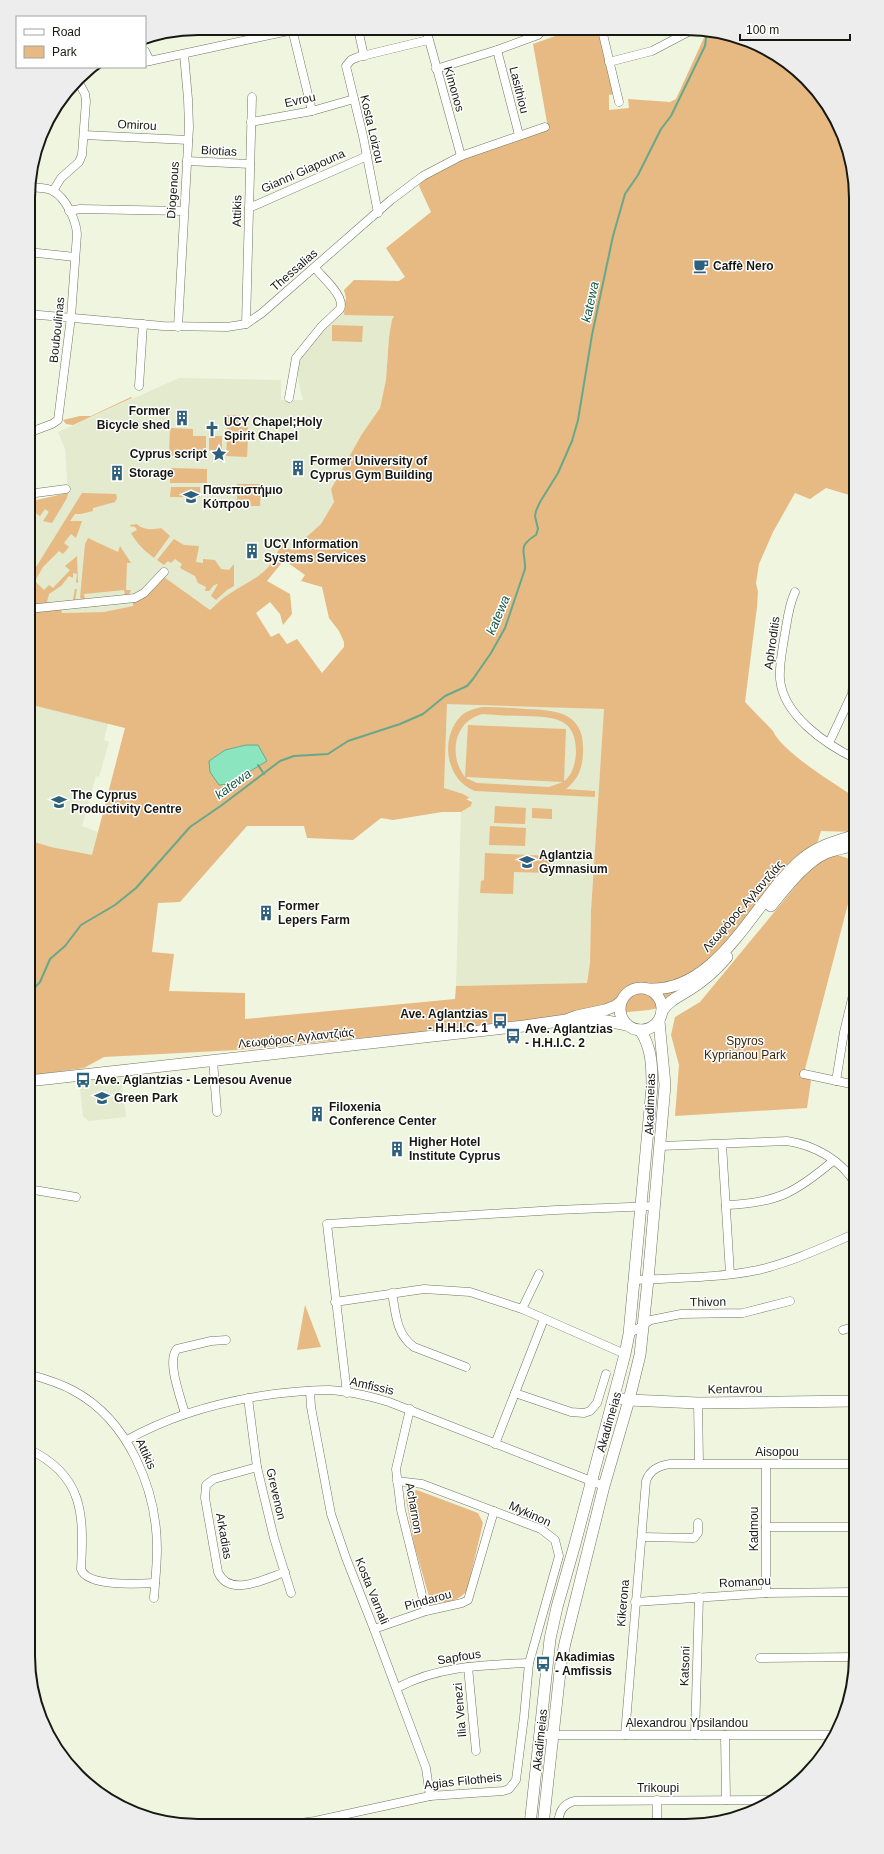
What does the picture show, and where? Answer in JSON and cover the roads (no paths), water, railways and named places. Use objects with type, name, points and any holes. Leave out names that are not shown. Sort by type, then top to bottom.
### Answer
[{"type":"main road","name":"Λεωφόρος Αγλαντζιάς","points":[[648,989],[669,988],[691,978],[711,964],[723,952],[792,869],[811,852],[849,845]]},
{"type":"main road","name":"Λεωφόρος Αγλαντζιάς","points":[[660,1016],[671,1000],[689,990],[713,973],[785,889],[814,860],[825,853],[849,846]]},
{"type":"main road","points":[[640,988],[648,989],[657,995],[660,1000],[660,1016],[651,1028],[640,1030],[627,1025],[621,1016],[621,1002],[625,995],[632,990],[640,988]]},
{"type":"main road","name":"Λεωφόρος Αγλαντζιάς","points":[[566,1020],[577,1016],[611,1009],[621,1002]]},
{"type":"main road","name":"Akadimeias","points":[[544,1819],[561,1663],[565,1642],[604,1486],[629,1400],[640,1355],[661,1146],[665,1085],[660,1016]]},
{"type":"main road","name":"Λεωφόρος Αγλαντζιάς","points":[[35,1080],[456,1034],[566,1020],[607,1021],[627,1025]]},
{"type":"main road","name":"Akadimeias","points":[[531,1819],[550,1639],[557,1607],[626,1354],[629,1334],[652,1087],[652,1063],[646,1040],[640,1030]]},
{"type":"main road","name":"Kentavrou","points":[[614,1396],[629,1400],[698,1403],[849,1401]]},
{"type":"street","points":[[147,61],[267,35]]},
{"type":"street","points":[[294,35],[312,111]]},
{"type":"street","points":[[359,35],[361,56],[428,40]]},
{"type":"street","name":"Kimonos","points":[[427,35],[461,156]]},
{"type":"street","points":[[436,69],[497,50],[538,35]]},
{"type":"street","points":[[603,35],[619,102]]},
{"type":"street","points":[[610,62],[652,50],[682,35]]},
{"type":"street","name":"Lasithiou","points":[[497,50],[518,135]]},
{"type":"street","name":"Diogenous","points":[[178,327],[188,140],[188,99],[184,54]]},
{"type":"street","name":"Kosta Loizou","points":[[361,56],[351,60],[346,66],[367,156],[378,212]]},
{"type":"street","points":[[35,188],[53,191],[62,178],[81,159],[84,135],[85,94],[80,85]]},
{"type":"street","name":"Attikis","points":[[246,324],[252,98]]},
{"type":"street","name":"Evrou","points":[[251,122],[312,111],[354,99]]},
{"type":"street","name":"Thessalias","points":[[35,314],[178,327],[227,328],[246,324],[262,313],[417,180],[461,156],[518,135],[545,127]]},
{"type":"street","name":"Omirou","points":[[84,135],[188,140]]},
{"type":"street","name":"Gianni Giapouna","points":[[249,208],[367,156]]},
{"type":"street","name":"Biotias","points":[[187,161],[250,164]]},
{"type":"street","name":"Bouboulinas","points":[[35,430],[58,420],[71,317],[77,228],[61,198],[53,191]]},
{"type":"street","points":[[69,211],[80,209],[184,211]]},
{"type":"street","points":[[35,253],[75,257]]},
{"type":"street","points":[[289,398],[296,358],[340,309],[341,305],[340,297],[315,268]]},
{"type":"street","points":[[139,386],[143,324]]},
{"type":"street","points":[[35,493],[66,489]]},
{"type":"street","points":[[35,608],[135,598],[144,593],[164,572]]},
{"type":"street","name":"Aphroditis","points":[[795,592],[790,605],[780,669],[781,688],[785,700],[794,714],[829,743],[849,755]]},
{"type":"street","points":[[829,743],[849,705]]},
{"type":"street","points":[[836,1081],[849,1017]]},
{"type":"street","points":[[213,1060],[217,1112]]},
{"type":"street","points":[[804,1074],[849,1084]]},
{"type":"street","points":[[661,1146],[787,1141],[816,1149],[842,1168],[849,1176]]},
{"type":"street","points":[[722,1144],[730,1274]]},
{"type":"street","points":[[726,1205],[752,1203],[785,1195],[804,1184],[833,1161]]},
{"type":"street","points":[[35,1190],[76,1197]]},
{"type":"street","points":[[347,1393],[335,1302],[327,1224],[556,1210],[654,1206]]},
{"type":"street","points":[[635,1280],[730,1274],[757,1270],[790,1260],[849,1237]]},
{"type":"street","points":[[522,1309],[539,1274]]},
{"type":"street","points":[[335,1302],[424,1289],[470,1292],[522,1309],[626,1354]]},
{"type":"street","points":[[392,1293],[398,1325],[407,1342],[414,1347],[466,1366]]},
{"type":"street","name":"Thivon","points":[[629,1334],[644,1323],[651,1320],[681,1314],[743,1313],[790,1301]]},
{"type":"street","points":[[495,1444],[544,1319]]},
{"type":"street","points":[[843,1330],[849,1328]]},
{"type":"street","points":[[185,1414],[173,1369],[173,1353],[177,1349],[211,1341],[226,1340]]},
{"type":"street","points":[[515,1393],[571,1412],[584,1413],[590,1411],[597,1403],[606,1374]]},
{"type":"street","name":"Attikis","points":[[35,1376],[74,1390],[92,1402],[127,1440],[143,1475],[154,1516],[157,1548],[154,1598]]},
{"type":"street","name":"Amfissis","points":[[127,1440],[151,1426],[205,1408],[248,1398],[329,1390],[367,1396],[410,1409],[604,1486]]},
{"type":"street","name":"Kosta Varnali","points":[[310,1391],[311,1407],[331,1514],[346,1558],[426,1768],[430,1796]]},
{"type":"street","name":"Grevenon","points":[[248,1398],[257,1467],[274,1538],[291,1593]]},
{"type":"street","points":[[698,1403],[699,1463]]},
{"type":"street","name":"Acharnon","points":[[410,1409],[396,1469],[401,1510],[426,1610]]},
{"type":"street","points":[[35,1454],[51,1463],[66,1477],[74,1492],[80,1508],[83,1530],[81,1569],[83,1574],[88,1578],[98,1580],[131,1584],[155,1583]]},
{"type":"street","name":"Aisopou","points":[[648,1474],[661,1465],[699,1463],[849,1464]]},
{"type":"street","name":"Kadmou","points":[[766,1464],[766,1593]]},
{"type":"street","name":"Arkadias","points":[[257,1467],[214,1479],[206,1485],[206,1498],[218,1572],[224,1581],[238,1586],[285,1572]]},
{"type":"street","points":[[571,1474],[586,1473],[595,1470]]},
{"type":"street","name":"Kikerona","points":[[625,1735],[635,1602],[646,1481],[648,1474]]},
{"type":"street","name":"Mykinon","points":[[397,1481],[422,1484],[541,1529],[555,1540],[559,1556],[529,1663]]},
{"type":"street","name":"Pindarou","points":[[374,1629],[426,1610],[462,1603],[468,1600],[494,1511]]},
{"type":"street","points":[[642,1537],[694,1538],[698,1533],[698,1523]]},
{"type":"street","points":[[766,1527],[849,1527]]},
{"type":"street","name":"Romanou","points":[[635,1602],[766,1593],[849,1592]]},
{"type":"street","name":"Katsoni","points":[[695,1735],[699,1597]]},
{"type":"street","points":[[760,1658],[849,1657]]},
{"type":"street","name":"Sapfous","points":[[396,1688],[425,1676],[468,1667],[529,1663]]},
{"type":"street","name":"Agias Filotheis","points":[[328,1819],[430,1796],[503,1791],[512,1785],[517,1773],[529,1663]]},
{"type":"street","name":"Ilia Venezi","points":[[468,1667],[476,1751]]},
{"type":"street","name":"Alexandrou Ypsilandou","points":[[540,1735],[828,1735]]},
{"type":"street","points":[[725,1735],[726,1800]]},
{"type":"street","points":[[657,1800],[657,1819]]},
{"type":"street","name":"Trikoupi","points":[[559,1819],[561,1810],[568,1803],[575,1801],[762,1800]]},
{"type":"waterway","name":"katewa","points":[[35,987],[40,982],[50,959],[65,946],[81,925],[115,905],[136,888],[190,827],[280,761],[294,756],[328,754],[348,741],[400,724],[423,714],[445,696],[467,686],[473,679],[491,653],[505,628],[525,569],[523,550],[526,543],[536,535],[538,529],[535,516],[536,511],[558,473],[572,441],[578,420],[592,335],[613,236],[625,194],[638,175],[661,129],[671,116],[705,46],[706,36]]},
{"type":"waterway","points":[[258,765],[264,774]]},
{"type":"place","name":"Caffè Nero","points":[[701,266]]},
{"type":"place","name":"Former Bicycle shed","points":[[182,418]]},
{"type":"place","name":"UCY Chapel;Holy Spirit Chapel","points":[[212,429]]},
{"type":"place","name":"Cyprus script","points":[[219,454]]},
{"type":"place","name":"Former University of Cyprus Gym Building","points":[[298,468]]},
{"type":"place","name":"Storage","points":[[117,473]]},
{"type":"place","name":"Πανεπιστήμιο Κύπρου","points":[[191,497]]},
{"type":"place","name":"UCY Information Systems Services","points":[[252,551]]},
{"type":"place","name":"The Cyprus Productivity Centre","points":[[59,802]]},
{"type":"place","name":"Aglantzia Gymnasium","points":[[527,862]]},
{"type":"place","name":"Former Lepers Farm","points":[[266,913]]},
{"type":"place","name":"Ave. Aglantzias - H.H.I.C. 1","points":[[500,1021]]},
{"type":"place","name":"Ave. Aglantzias - H.H.I.C. 2","points":[[513,1036]]},
{"type":"place","name":"Ave. Aglantzias - Lemesou Avenue","points":[[83,1080]]},
{"type":"place","name":"Green Park","points":[[102,1098]]},
{"type":"place","name":"Filoxenia Conference Center","points":[[317,1114]]},
{"type":"place","name":"Higher Hotel Institute Cyprus","points":[[397,1149]]},
{"type":"place","name":"Akadimias - Amfissis","points":[[543,1664]]},
{"type":"park label","name":"Spyros Kyprianou Park","points":[[745,1048]]}]
